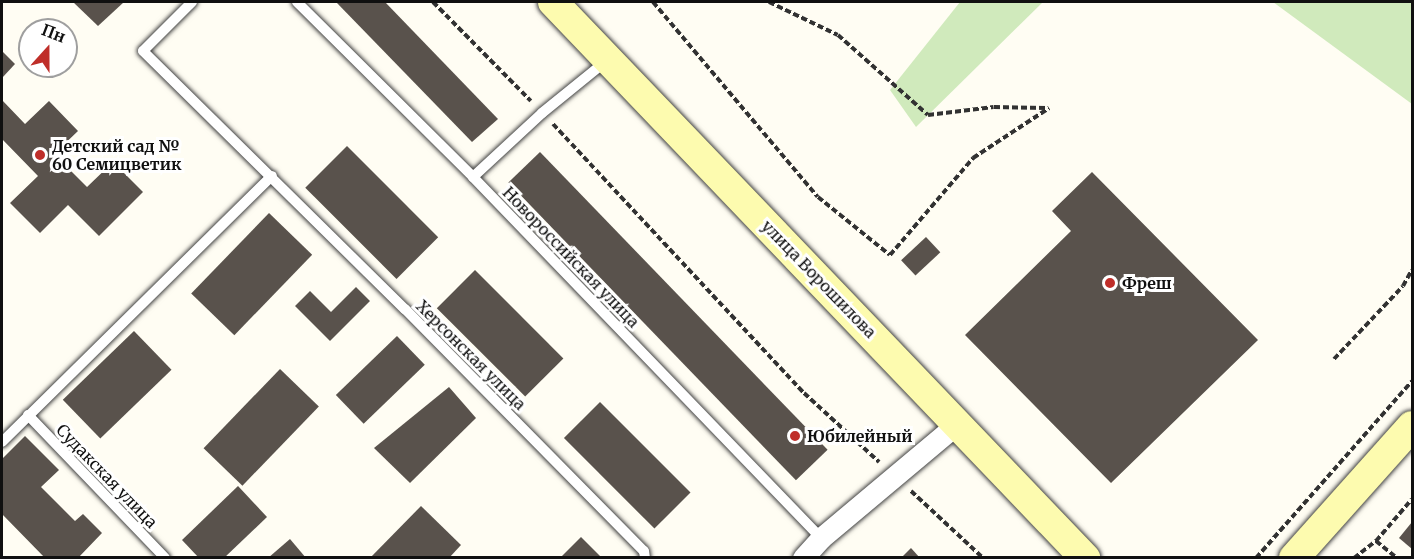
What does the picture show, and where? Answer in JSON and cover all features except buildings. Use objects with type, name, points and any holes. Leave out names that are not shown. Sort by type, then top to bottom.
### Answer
[{"type":"main road","name":"улица Ворошилова","points":[[553,2],[1085,558]]},
{"type":"main road","points":[[1294,558],[1413,426]]},
{"type":"street","points":[[802,558],[821,538],[957,424]]},
{"type":"lane","name":"Херсонская улица","points":[[192,2],[143,51],[272,176],[644,551],[645,558]]},
{"type":"lane","name":"Новороссийская улица","points":[[297,2],[473,177],[821,538]]},
{"type":"lane","points":[[473,177],[542,112],[609,59]]},
{"type":"lane","points":[[2,442],[272,176]]},
{"type":"lane","name":"Судакская улица","points":[[28,415],[165,558]]},
{"type":"path","points":[[433,2],[542,112],[804,393],[983,558]]},
{"type":"path","points":[[653,2],[818,197],[890,255],[973,158],[1049,108],[994,107],[928,115],[838,35],[769,2]]},
{"type":"path","points":[[1334,359],[1403,286],[1413,270]]},
{"type":"path","points":[[1256,558],[1413,381]]},
{"type":"path","points":[[1354,558],[1376,541],[1413,499]]},
{"type":"path","points":[[1376,541],[1397,558]]},
{"type":"green space","points":[[960,2],[1043,2],[916,127],[890,90]]},
{"type":"green space","points":[[1273,2],[1412,2],[1412,104]]},
{"type":"place","name":"Детский сад № 60 Семицветик","points":[[40,155]]},
{"type":"place","name":"Фреш","points":[[1110,283]]},
{"type":"place","name":"Юбилейный","points":[[795,436]]}]
